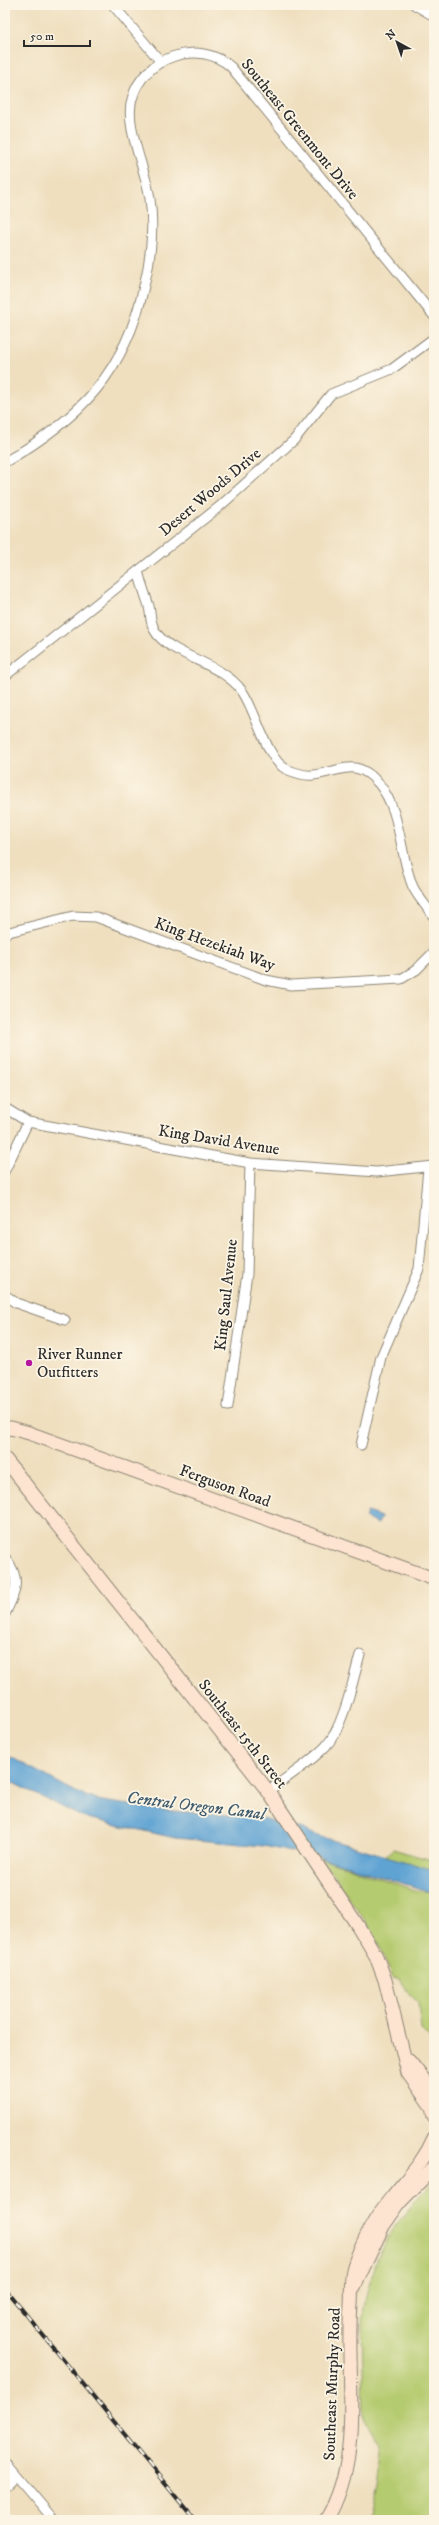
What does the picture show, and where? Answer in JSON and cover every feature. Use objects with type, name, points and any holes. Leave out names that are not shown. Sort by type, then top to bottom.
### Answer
[{"type":"main road","name":"Ferguson Road","points":[[5,1429],[12,1428],[29,1433],[434,1578]]},
{"type":"main road","name":"Southeast 15th Street","points":[[5,1459],[268,1791],[376,1956],[388,1988],[406,2058],[408,2073],[432,2107],[434,2117]]},
{"type":"main road","name":"Southeast 15th Street","points":[[406,2058],[434,2092]]},
{"type":"main road","name":"Southeast Murphy Road","points":[[326,2520],[339,2495],[347,2465],[350,2430],[349,2331],[354,2267],[374,2221],[425,2157],[434,2138]]},
{"type":"main road","name":"Southeast Murphy Road","points":[[352,2292],[383,2226],[400,2202],[434,2167]]},
{"type":"street","points":[[113,5],[161,62]]},
{"type":"street","points":[[415,5],[434,16]]},
{"type":"street","name":"Southeast Greenmont Drive","points":[[5,462],[48,434],[91,396],[109,374],[130,337],[147,275],[152,230],[150,199],[132,124],[131,104],[139,82],[161,62],[180,55],[201,53],[220,59],[231,67],[434,316]]},
{"type":"street","name":"Desert Woods Drive","points":[[5,676],[219,507],[294,440],[331,394],[392,369],[434,338]]},
{"type":"street","points":[[138,571],[149,608],[150,622],[157,634],[166,643],[227,675],[242,690],[254,711],[274,757],[285,768],[312,775],[344,766],[365,771],[379,784],[390,804],[414,887],[434,916]]},
{"type":"street","name":"King Hezekiah Way","points":[[5,933],[73,916],[96,917],[266,980],[291,985],[387,981],[401,979],[416,970],[434,952]]},
{"type":"street","name":"King David Avenue","points":[[5,1108],[28,1122],[250,1163],[377,1172],[431,1167]]},
{"type":"street","points":[[5,1170],[28,1122]]},
{"type":"street","name":"King Saul Avenue","points":[[228,1406],[247,1274],[250,1163]]},
{"type":"street","points":[[360,1445],[381,1357],[419,1269],[431,1167]]},
{"type":"street","points":[[5,1295],[16,1303],[64,1320]]},
{"type":"street","points":[[5,1557],[16,1574],[16,1588],[5,1614]]},
{"type":"street","points":[[268,1791],[298,1770],[327,1745],[342,1717],[360,1655]]},
{"type":"street","points":[[5,2462],[54,2520]]},
{"type":"street","points":[[5,2486],[16,2476]]},
{"type":"green space","points":[[393,1849],[434,1861],[434,1881],[375,1865]]},
{"type":"green space","points":[[321,1858],[418,1891],[434,1892],[434,2042],[421,2030],[418,2002],[407,1992],[399,1979],[393,1978],[373,1932]]},
{"type":"green space","points":[[434,2182],[434,2520],[369,2520],[378,2482],[382,2448],[364,2419],[362,2322],[366,2295],[377,2260],[392,2230],[416,2199]]},
{"type":"water","points":[[367,1512],[381,1517],[378,1524],[365,1518]]},
{"type":"water","points":[[5,1754],[76,1792],[97,1800],[160,1810],[258,1817],[303,1829],[315,1835],[434,1870],[434,1893],[296,1850],[291,1852],[264,1846],[175,1838],[82,1817],[5,1779]]},
{"type":"railway","points":[[5,2289],[195,2520]]},
{"type":"place","name":"River Runner Outfitters","points":[[29,1363]]},
{"type":"water label","name":"Central Oregon Canal","points":[[196,1806]]}]
